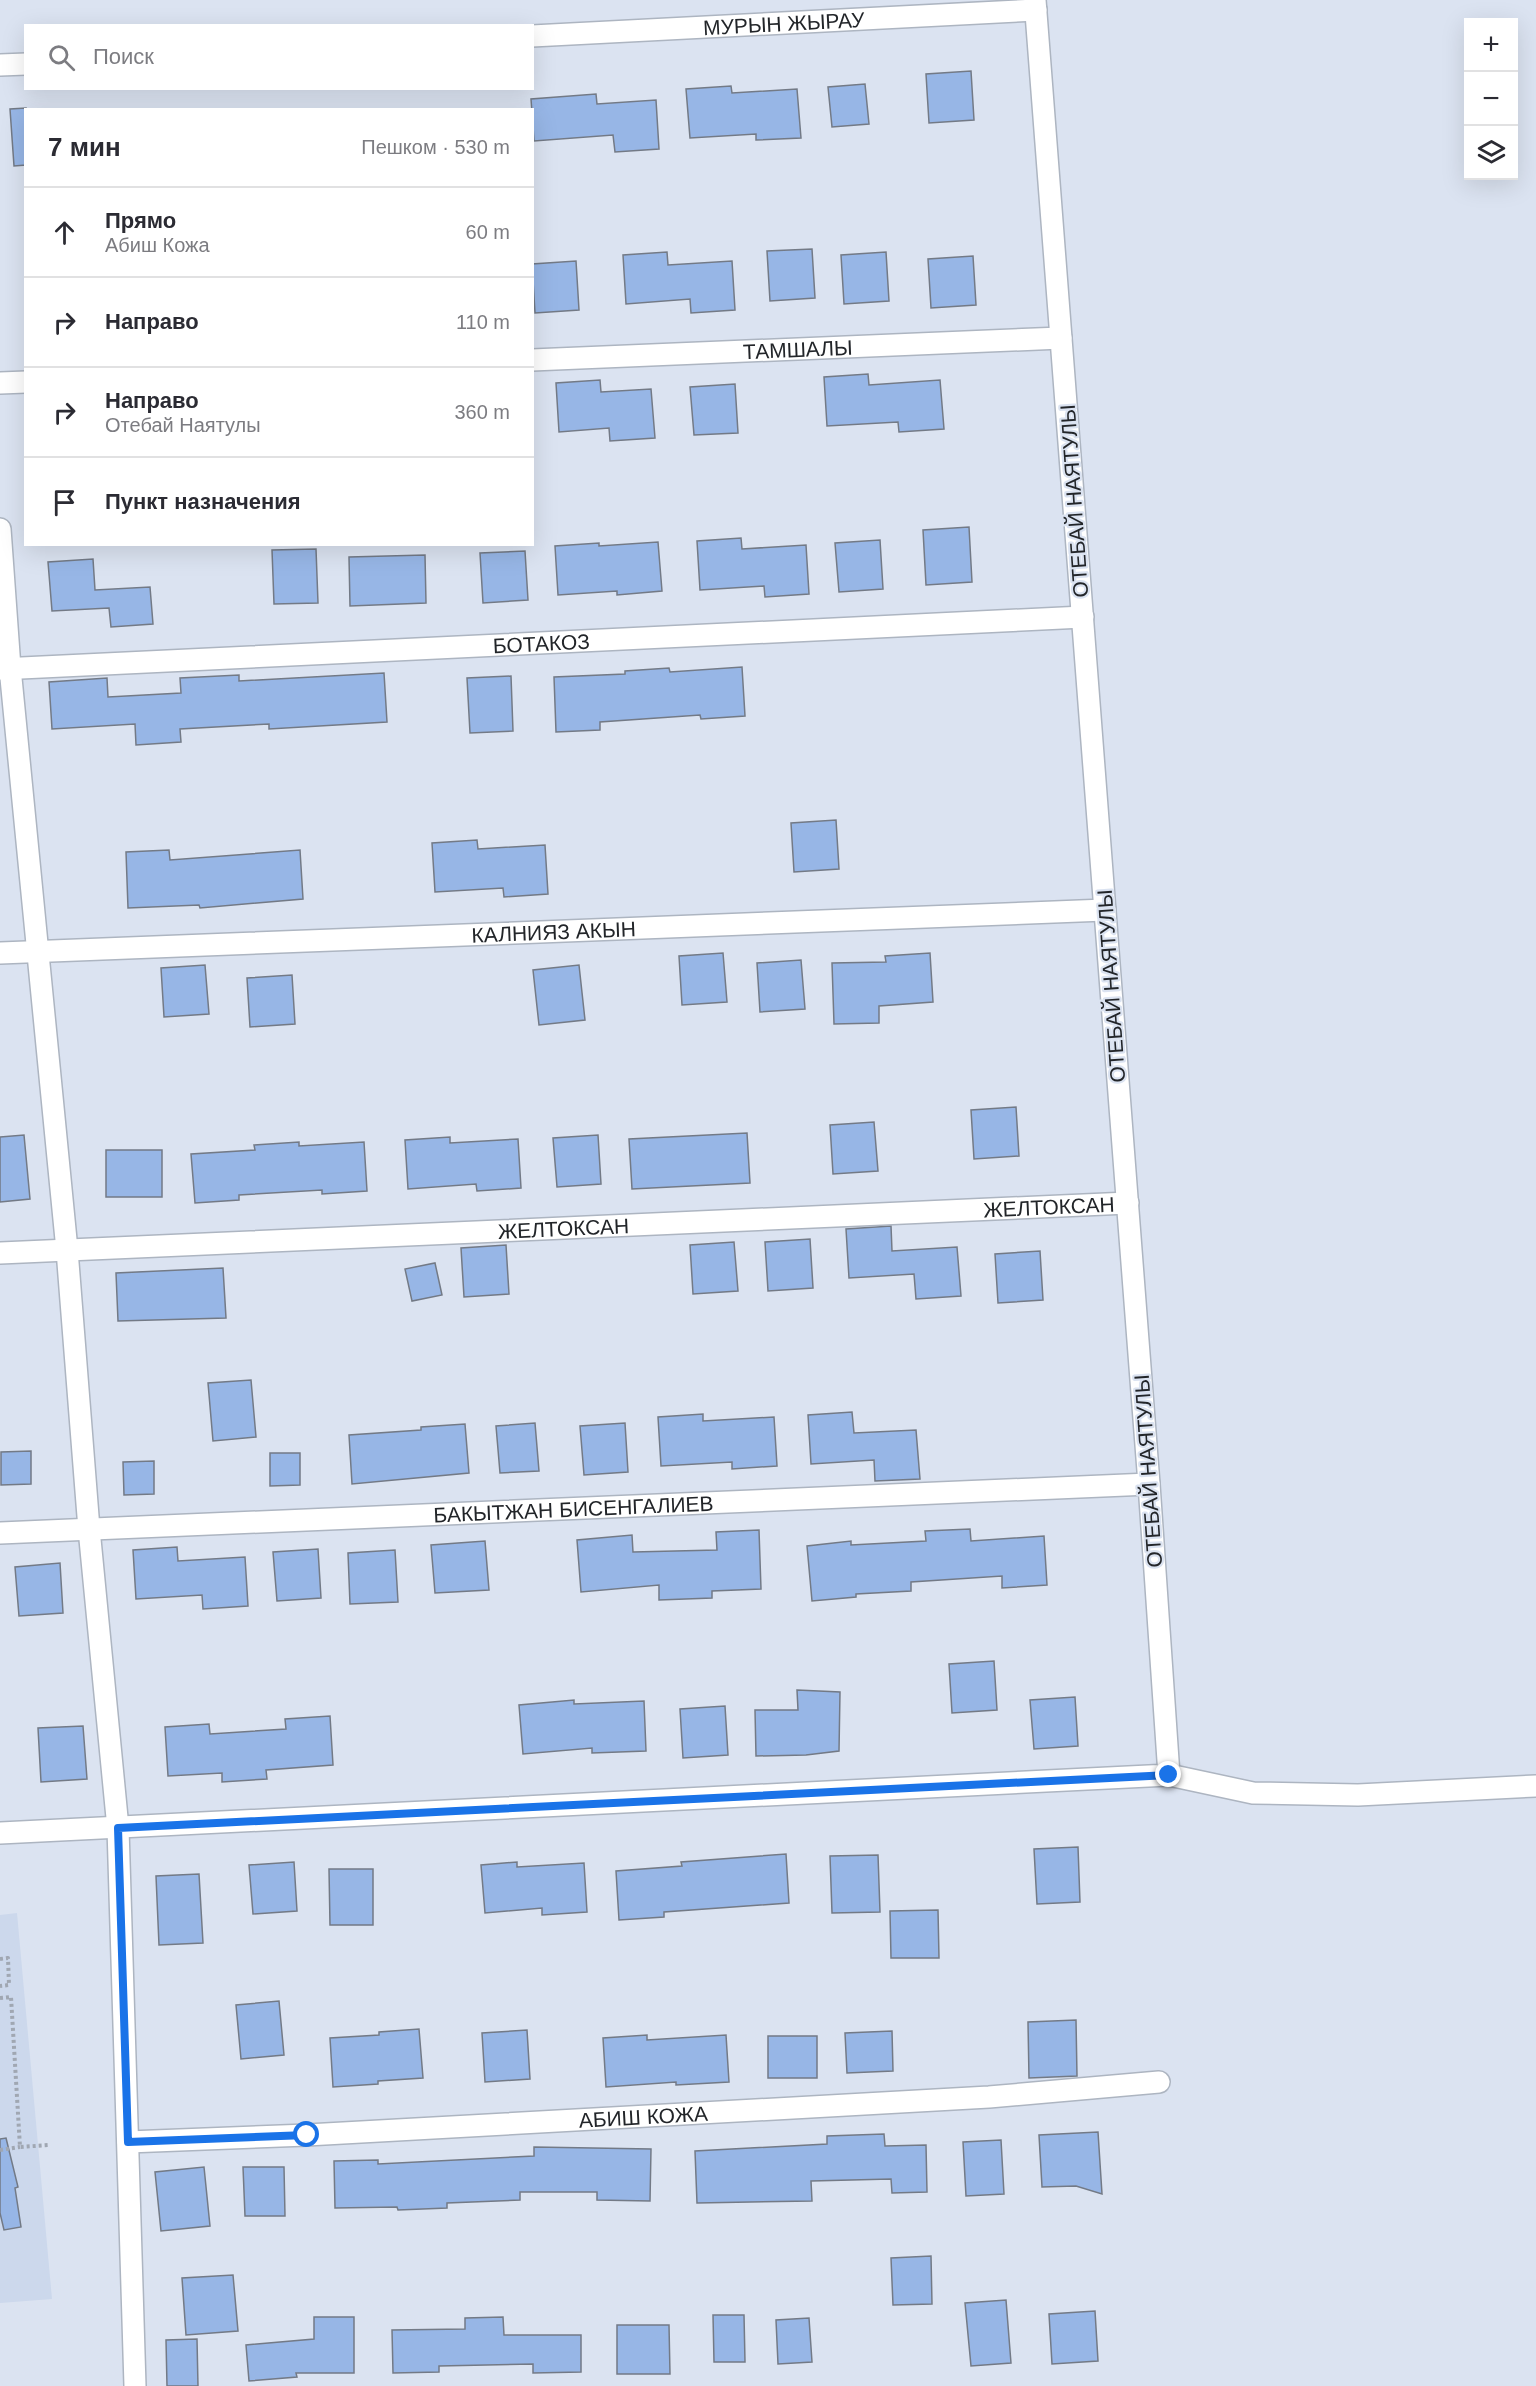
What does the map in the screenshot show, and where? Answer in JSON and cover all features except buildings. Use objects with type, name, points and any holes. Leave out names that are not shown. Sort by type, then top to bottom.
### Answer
[{"type":"street","name":"МУРЫН ЖЫРАУ","points":[[534,36],[1035,5]]},
{"type":"street","name":"ОТЕБАЙ НАЯТУЛЫ","points":[[1035,5],[1128,1203],[1169,1775]]},
{"type":"street","points":[[0,65],[24,64]]},
{"type":"street","name":"ТАМШАЛЫ","points":[[534,360],[1061,338]]},
{"type":"street","points":[[0,383],[24,382]]},
{"type":"street","points":[[0,529],[5,668],[67,1250],[89,1529],[118,1828],[135,2386]]},
{"type":"street","name":"БОТАКОЗ","points":[[5,668],[1083,618]]},
{"type":"street","name":"КАЛНИЯЗ АКЫН","points":[[0,953],[1105,910]]},
{"type":"street","name":"ЖЕЛТОКСАН","points":[[0,1253],[1128,1203]]},
{"type":"street","name":"БАКЫТЖАН БИСЕНГАЛИЕВ","points":[[0,1533],[1149,1484]]},
{"type":"street","points":[[0,1833],[1169,1775],[1253,1793],[1358,1795],[1536,1786]]},
{"type":"street","name":"АБИШ КОЖА","points":[[128,2142],[319,2134],[977,2098],[1159,2082]]},
{"type":"path","points":[[0,1959],[8,1958],[9,1984],[0,1986]]},
{"type":"path","points":[[0,1998],[11,1997],[20,2147]]},
{"type":"path","points":[[0,2150],[49,2145]]},
{"type":"shaded area","points":[[17,1913],[52,2299],[0,2303],[0,1915]]},
{"type":"route","points":[[307,2135],[128,2142],[118,1828],[1169,1775]]}]
